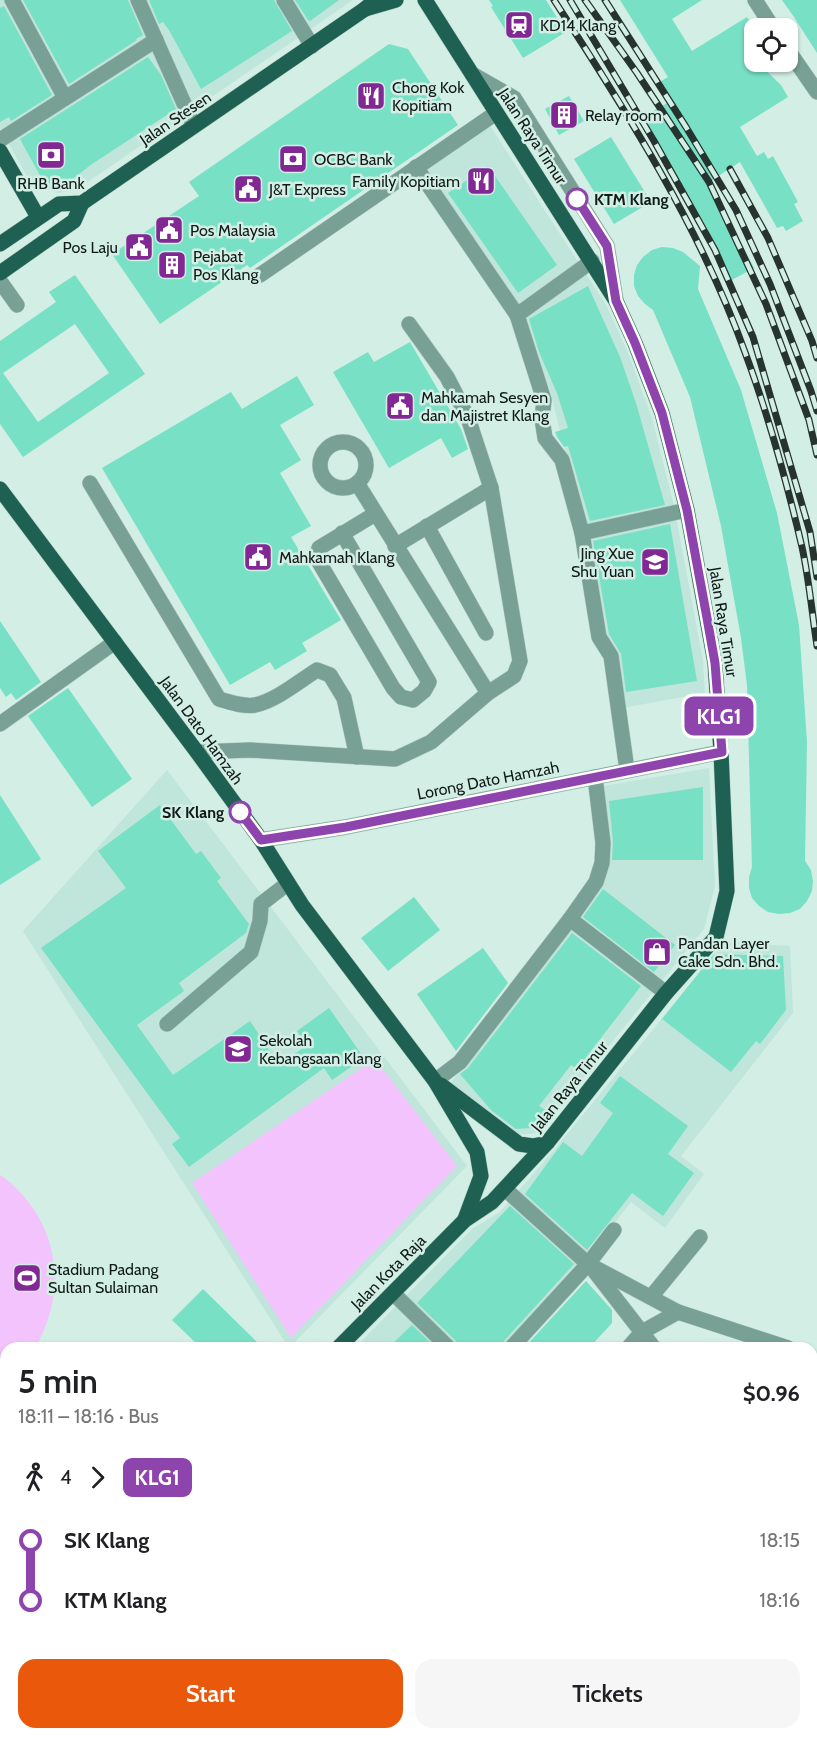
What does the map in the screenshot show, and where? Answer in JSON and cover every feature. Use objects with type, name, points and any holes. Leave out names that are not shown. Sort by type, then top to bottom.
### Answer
[{"type":"main road","name":"Jalan Stesen","points":[[0,243],[59,204],[82,203],[370,5],[396,0]]},
{"type":"main road","points":[[413,0],[436,16]]},
{"type":"main road","name":"Jalan Raya Timur","points":[[425,0],[616,301],[662,413],[687,510],[715,663],[722,752],[727,891],[716,937],[666,993],[547,1143],[492,1202],[465,1220]]},
{"type":"main road","points":[[0,150],[38,217]]},
{"type":"main road","points":[[0,273],[74,221],[82,203]]},
{"type":"main road","name":"Jalan Dato Hamzah","points":[[0,489],[261,840],[287,884],[435,1081]]},
{"type":"main road","points":[[435,1081],[519,1144],[533,1146],[547,1143]]},
{"type":"main road","points":[[435,1081],[477,1152],[481,1176],[465,1220]]},
{"type":"main road","name":"Jalan Kota Raja","points":[[344,1342],[465,1220]]},
{"type":"street","points":[[12,0],[65,98]]},
{"type":"street","points":[[138,0],[194,126]]},
{"type":"street","points":[[284,0],[312,46]]},
{"type":"street","points":[[755,0],[767,18]]},
{"type":"street","points":[[0,140],[156,40]]},
{"type":"street","points":[[798,64],[817,92]]},
{"type":"street","points":[[472,74],[514,98],[607,246],[616,301]]},
{"type":"street","points":[[260,275],[496,113]]},
{"type":"street","points":[[416,167],[517,315],[544,399],[542,419],[545,438],[562,460],[582,532],[599,637],[611,657],[627,770]]},
{"type":"street","points":[[517,315],[592,261]]},
{"type":"street","points":[[0,281],[17,305]]},
{"type":"street","points":[[197,753],[250,750],[395,759],[431,742],[488,693],[514,676],[520,661],[491,488],[468,418],[447,377],[409,324]]},
{"type":"street","points":[[90,483],[219,699],[239,705],[256,705],[283,692],[317,670],[330,675],[344,698],[357,757]]},
{"type":"street","points":[[357,483],[488,693]]},
{"type":"street","points":[[395,546],[491,488]]},
{"type":"street","points":[[582,532],[687,510]]},
{"type":"street","points":[[342,533],[429,682],[424,691],[413,700],[401,697],[393,688],[316,557],[319,548],[342,533],[375,514]]},
{"type":"street","points":[[427,526],[486,633]]},
{"type":"street","points":[[0,724],[115,642]]},
{"type":"street","name":"Lorong Dato Hamzah","points":[[261,840],[346,827],[722,752]]},
{"type":"street","points":[[435,1081],[460,1062],[596,882],[602,863],[603,843],[596,777]]},
{"type":"street","points":[[167,1024],[251,952],[260,921],[261,904],[287,884]]},
{"type":"street","points":[[570,919],[666,993]]},
{"type":"street","points":[[504,1189],[588,1264],[650,1342]]},
{"type":"street","points":[[516,1342],[588,1264],[614,1230]]},
{"type":"street","points":[[651,1297],[700,1237]]},
{"type":"street","points":[[588,1264],[678,1312],[770,1342]]},
{"type":"street","points":[[393,1293],[443,1342]]},
{"type":"street","points":[[633,1342],[642,1332],[678,1312]]},
{"type":"shaded area","points":[[0,0],[353,0],[76,190],[58,193],[30,182],[0,128]]},
{"type":"shaded area","points":[[489,124],[606,305],[627,350],[652,418],[674,506],[703,660],[705,693],[622,708],[604,636],[585,527],[550,391],[517,306],[423,168]]},
{"type":"shaded area","points":[[709,768],[715,886],[704,929],[538,1133],[519,1135],[450,1084],[599,886],[603,786]]},
{"type":"shaded area","name":"Sekolah Kebangsaan Klang","points":[[167,770],[467,1166],[295,1342],[285,1342],[23,931]]},
{"type":"shaded area","points":[[725,942],[790,946],[793,1013],[681,1156],[704,1174],[665,1228],[631,1202],[580,1267],[511,1342],[361,1342],[472,1229],[500,1212]]},
{"type":"shaded area","points":[[375,1059],[457,1166],[291,1338],[192,1183]]},
{"type":"shaded area","name":"Stadium Padang Sultan Sulaiman","points":[[0,1175],[22,1194],[33,1208],[49,1242],[55,1278],[50,1314],[38,1342],[0,1342]]},
{"type":"building","points":[[23,0],[128,0],[143,35],[69,84]]},
{"type":"building","points":[[149,0],[274,0],[292,31],[201,89],[169,30],[163,22],[159,24]]},
{"type":"building","points":[[295,0],[339,0],[310,21]]},
{"type":"building","name":"KD14 Klang","points":[[489,0],[546,0],[566,32],[523,58],[491,7],[493,6]]},
{"type":"building","points":[[620,0],[702,0],[672,19],[692,51],[744,19],[744,72],[767,72],[781,85],[788,97],[740,127],[757,156],[764,152],[768,159],[773,156],[798,202],[794,204],[803,221],[786,231],[783,226],[777,228],[740,162],[709,182],[754,268],[730,281],[686,196],[638,120],[669,102],[658,83],[668,77]]},
{"type":"building","points":[[782,0],[817,0],[817,53],[798,23],[798,18],[794,17]]},
{"type":"building","points":[[4,6],[52,95],[11,121],[9,117],[0,122],[0,8]]},
{"type":"building","points":[[389,44],[408,49],[458,125],[250,268],[247,265],[160,324],[112,254],[199,196],[189,182]]},
{"type":"building","points":[[148,57],[161,75],[176,109],[92,164],[62,187],[43,181],[20,139]]},
{"type":"building","name":"Relay room","points":[[569,96],[584,121],[559,135],[545,109]]},
{"type":"building","points":[[611,137],[651,202],[614,224],[574,159]]},
{"type":"building","points":[[488,166],[557,265],[518,293],[448,193]]},
{"type":"building","points":[[662,247],[683,252],[700,266],[698,289],[741,390],[777,513],[799,625],[807,742],[805,861],[811,870],[813,881],[812,891],[807,901],[800,909],[790,913],[768,912],[752,898],[749,888],[752,867],[747,685],[721,526],[690,397],[653,310],[638,296],[634,286],[637,265],[652,250]]},
{"type":"building","points":[[75,275],[145,374],[23,457],[0,424],[0,341],[56,302],[49,292]],"holes":[[[75,324],[109,373],[38,422],[3,373]]]},
{"type":"building","points":[[588,286],[620,357],[636,403],[665,505],[590,521],[568,446],[564,447],[555,432],[568,428],[529,319]]},
{"type":"building","name":"Mahkamah Sesyen dan Majistret Klang","points":[[410,342],[461,429],[468,449],[452,458],[441,438],[389,468],[333,372],[368,352],[374,362]]},
{"type":"building","points":[[297,376],[314,405],[280,425],[301,460],[280,473],[311,526],[291,537],[341,620],[302,643],[307,651],[275,670],[270,662],[230,685],[102,468],[231,392],[242,409]]},
{"type":"building","points":[[670,524],[697,681],[626,692],[621,654],[609,634],[593,541]]},
{"type":"building","points":[[0,621],[41,682],[16,700],[11,693],[6,697],[0,688]]},
{"type":"building","points":[[68,688],[132,779],[92,807],[28,716]]},
{"type":"building","points":[[703,787],[703,860],[612,860],[613,842],[609,801]]},
{"type":"building","points":[[0,795],[41,859],[0,885]]},
{"type":"building","points":[[160,805],[196,854],[201,851],[221,878],[217,881],[249,924],[246,933],[179,983],[184,991],[137,1025],[173,1075],[250,1021],[279,1065],[307,1045],[297,1031],[329,1008],[364,1058],[332,1080],[324,1068],[189,1167],[172,1144],[180,1138],[41,948],[126,888],[98,851]]},
{"type":"building","points":[[603,889],[675,945],[654,972],[583,917]]},
{"type":"building","points":[[414,897],[440,930],[388,971],[361,938]]},
{"type":"building","points":[[572,933],[641,986],[577,1069],[571,1065],[539,1106],[545,1110],[531,1128],[516,1129],[491,1110],[460,1074],[468,1068]]},
{"type":"building","points":[[483,948],[508,983],[456,1051],[417,994]]},
{"type":"building","points":[[714,954],[783,956],[786,1010],[760,1044],[756,1041],[731,1072],[662,1019]]},
{"type":"building","points":[[620,1076],[688,1126],[668,1154],[694,1173],[663,1216],[632,1193],[587,1250],[525,1194],[563,1142],[582,1156],[613,1113],[600,1103]]},
{"type":"building","points":[[510,1206],[574,1264],[504,1342],[456,1342],[417,1303]]},
{"type":"building","points":[[586,1281],[612,1310],[612,1323],[595,1342],[530,1342]]},
{"type":"building","points":[[203,1289],[257,1342],[195,1342],[172,1320]]},
{"type":"building","points":[[412,1325],[430,1342],[394,1342]]},
{"type":"railway","points":[[554,0],[635,128],[660,172],[685,217],[728,308],[762,402],[790,499],[809,584],[817,646]]},
{"type":"railway","points":[[570,0],[654,141],[715,250],[753,337],[810,532],[817,577]]},
{"type":"railway","points":[[585,0],[637,73],[709,182],[766,304],[809,420],[817,455]]},
{"type":"railway","points":[[605,0],[736,210],[770,284],[817,411]]},
{"type":"railway","points":[[730,169],[768,238],[817,358]]},
{"type":"bus line","name":"KLG1","points":[[240,812],[261,840],[346,827],[722,752],[715,663],[687,510],[662,413],[616,301],[607,246],[577,199]]},
{"type":"place","name":"KD14 Klang","points":[[519,25]]},
{"type":"place","name":"Chong Kok Kopitiam","points":[[371,96]]},
{"type":"place","name":"Relay room","points":[[564,115]]},
{"type":"place","name":"RHB Bank","points":[[51,155]]},
{"type":"place","name":"OCBC Bank","points":[[293,159]]},
{"type":"place","name":"Family Kopitiam","points":[[481,181]]},
{"type":"place","name":"J&T Express","points":[[248,189]]},
{"type":"place","name":"KTM Klang","points":[[577,199]]},
{"type":"place","name":"Pos Malaysia","points":[[169,230]]},
{"type":"place","name":"Pos Laju","points":[[139,247]]},
{"type":"place","name":"Pejabat Pos Klang","points":[[172,265]]},
{"type":"place","name":"Mahkamah Sesyen dan Majistret Klang","points":[[400,406]]},
{"type":"place","name":"Mahkamah Klang","points":[[258,557]]},
{"type":"place","name":"Jing Xue Shu Yuan","points":[[655,562]]},
{"type":"place","name":"SK Klang","points":[[240,812]]},
{"type":"place","name":"Pandan Layer Cake Sdn. Bhd.","points":[[657,952]]},
{"type":"place","name":"Sekolah Kebangsaan Klang","points":[[238,1049]]},
{"type":"place","name":"Stadium Padang Sultan Sulaiman","points":[[27,1278]]}]
